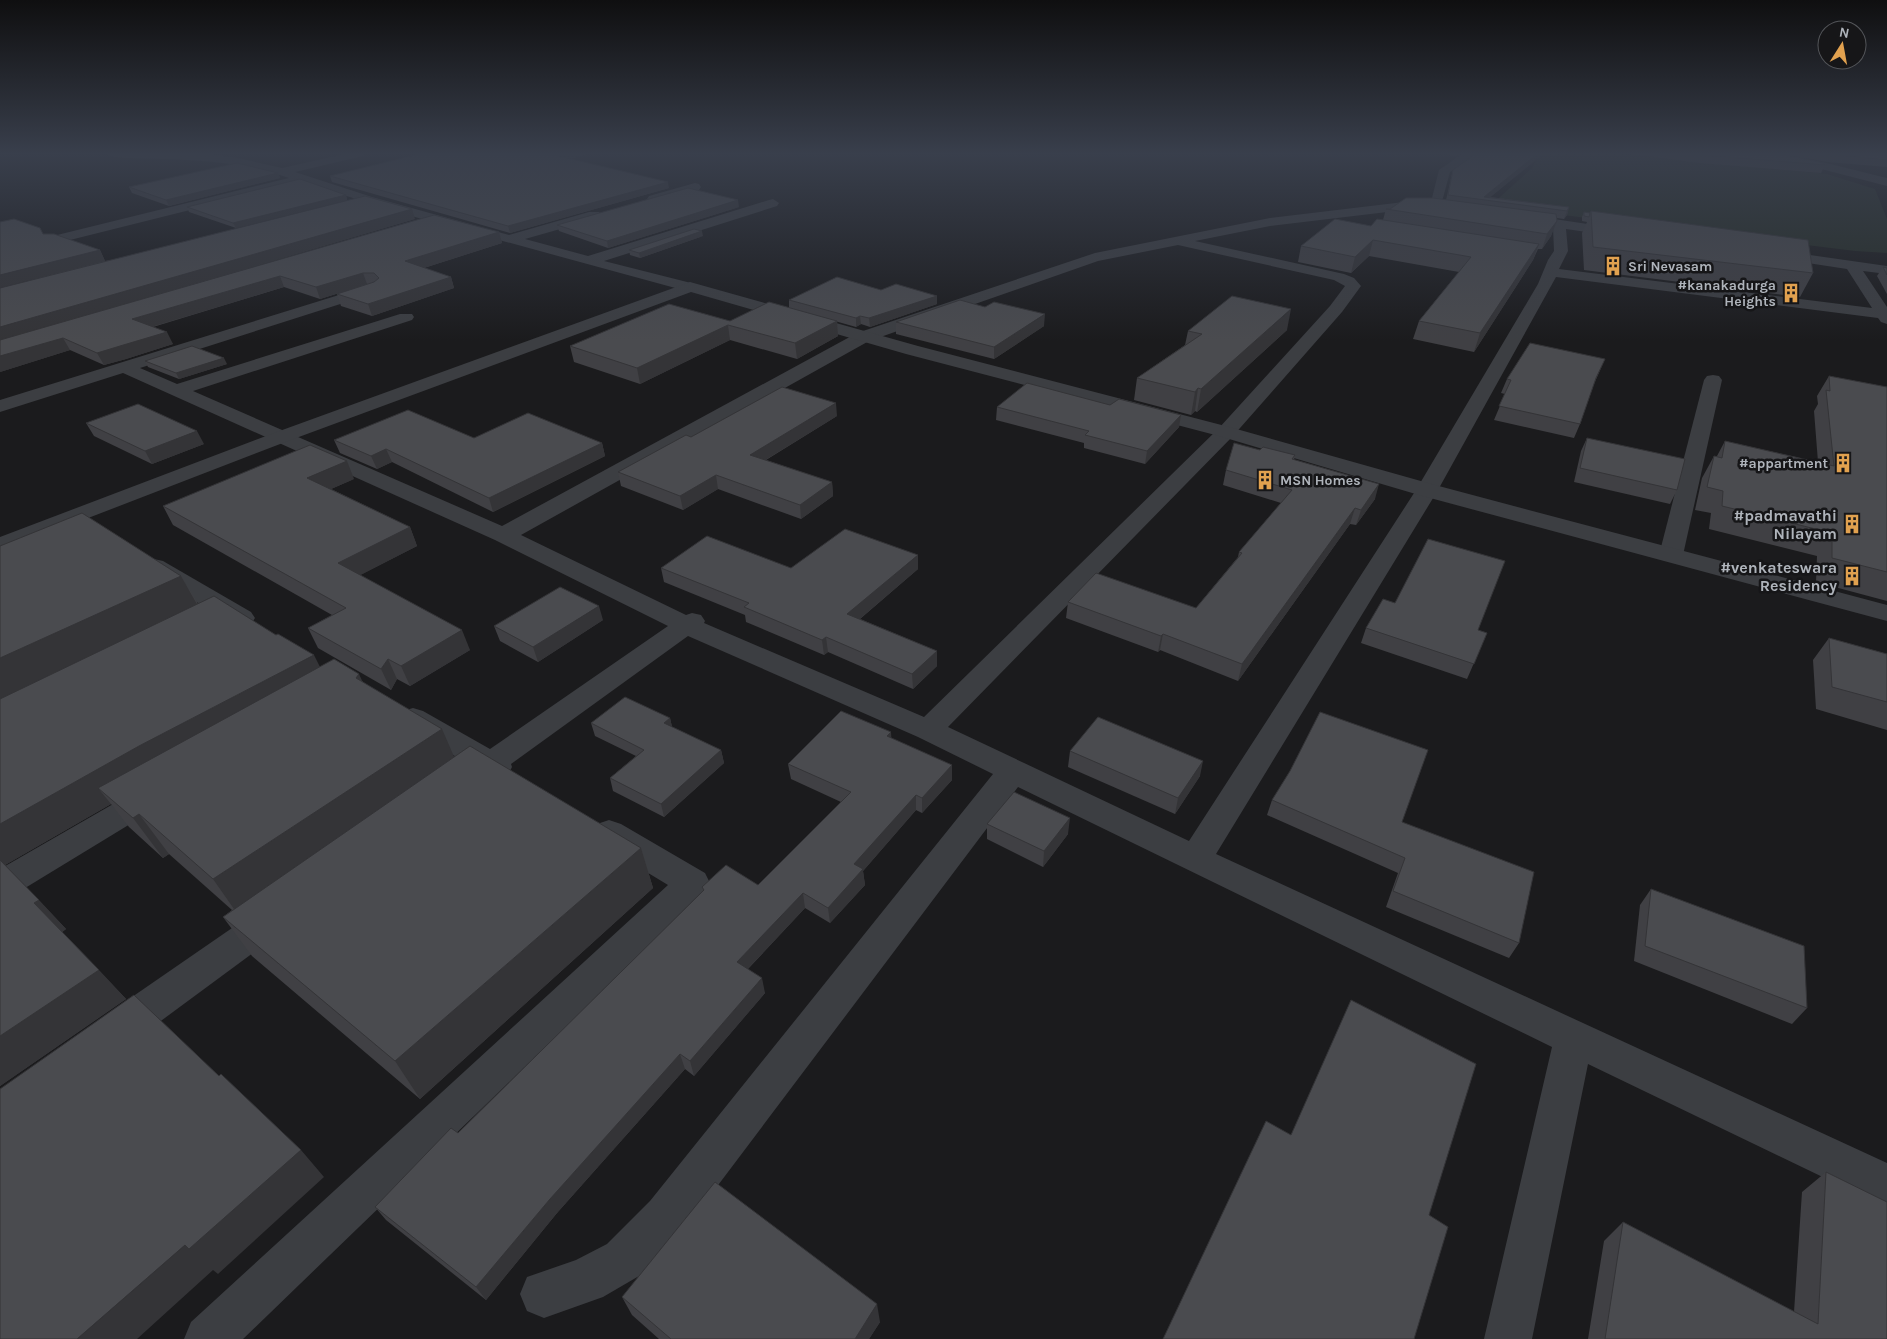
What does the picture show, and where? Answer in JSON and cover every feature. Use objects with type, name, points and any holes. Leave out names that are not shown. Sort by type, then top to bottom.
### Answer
[{"type":"street","points":[[54,240],[148,216]]},
{"type":"street","points":[[428,216],[588,261],[690,286],[863,336],[1226,432],[1427,490],[1887,613]]},
{"type":"street","points":[[511,239],[591,216]]},
{"type":"street","points":[[588,261],[730,216]]},
{"type":"street","points":[[503,535],[863,336],[1095,258],[1270,222],[1324,216]]},
{"type":"street","points":[[1505,216],[1637,235]]},
{"type":"street","points":[[1313,218],[1361,226]]},
{"type":"street","points":[[408,227],[437,219]]},
{"type":"street","points":[[1195,859],[1427,490],[1546,284],[1561,251],[1559,224]]},
{"type":"street","points":[[928,730],[1226,432],[1336,309],[1353,286],[1349,281],[1340,277],[1175,241]]},
{"type":"street","points":[[1764,253],[1887,270]]},
{"type":"street","points":[[1537,255],[1554,265],[1883,308]]},
{"type":"street","points":[[1852,265],[1883,308]]},
{"type":"street","points":[[0,544],[281,437],[690,286]]},
{"type":"street","points":[[0,406],[373,289]]},
{"type":"street","points":[[177,390],[406,317]]},
{"type":"street","points":[[124,367],[503,535],[689,623],[928,730],[1195,859],[1887,1186]]},
{"type":"street","points":[[1671,555],[1713,380]]},
{"type":"street","points":[[126,550],[218,617],[272,635]]},
{"type":"street","points":[[450,792],[689,623]]},
{"type":"street","points":[[388,703],[524,784]]},
{"type":"street","points":[[544,1294],[586,1280],[624,1260],[666,1217],[1013,771]]},
{"type":"street","points":[[0,886],[179,781]]},
{"type":"street","points":[[208,1339],[693,883],[584,818]]},
{"type":"street","points":[[96,1045],[296,902]]},
{"type":"street","points":[[1508,1339],[1574,1038]]},
{"type":"shaded area","points":[[1575,216],[1886,216],[1887,253],[1855,251]]},
{"type":"building","points":[[214,216],[259,216],[233,223]]},
{"type":"building","points":[[284,216],[386,216],[0,327],[0,288]]},
{"type":"building","points":[[429,216],[440,216],[499,232],[405,261],[451,277],[368,304],[337,294],[374,282],[379,278],[374,273],[363,273],[316,287],[280,276],[132,319],[167,332],[97,353],[63,338],[0,356],[0,340]]},
{"type":"building","points":[[474,216],[543,216],[508,226]]},
{"type":"building","points":[[587,216],[685,216],[607,241],[557,225]]},
{"type":"building","points":[[1434,216],[1556,216],[1557,221],[1547,234]]},
{"type":"building","points":[[1591,216],[1632,216],[1808,240],[1813,273],[1593,247]]},
{"type":"building","points":[[14,219],[40,228],[43,234],[54,234],[100,250],[0,275],[0,222]]},
{"type":"building","points":[[1335,219],[1371,226],[1377,219],[1539,244],[1480,333],[1419,321],[1471,257],[1373,240],[1355,257],[1301,246]]},
{"type":"building","points":[[694,229],[702,231],[639,253],[629,250]]},
{"type":"building","points":[[837,277],[881,290],[896,284],[937,296],[869,318],[860,316],[856,318],[789,300]]},
{"type":"building","points":[[1232,296],[1291,309],[1201,389],[1198,388],[1195,392],[1137,378],[1202,334],[1188,331]]},
{"type":"building","points":[[960,300],[985,307],[994,302],[1045,314],[994,347],[896,322]]},
{"type":"building","points":[[769,302],[837,321],[795,343],[728,325],[637,368],[570,346],[669,304],[730,321]]},
{"type":"building","points":[[1530,343],[1605,359],[1596,378],[1580,424],[1499,406],[1511,380],[1507,379]]},
{"type":"building","points":[[192,346],[224,358],[176,373],[145,361]]},
{"type":"building","points":[[1829,376],[1887,387],[1887,572],[1832,558],[1832,533],[1722,506],[1723,491],[1707,487],[1714,456],[1722,458],[1725,441],[1834,466],[1826,390],[1830,391]]},
{"type":"building","points":[[1027,383],[1110,405],[1119,399],[1181,415],[1147,451],[1085,435],[1089,431],[997,407]]},
{"type":"building","points":[[782,387],[836,403],[750,455],[832,482],[800,505],[716,475],[680,496],[618,472],[686,435],[691,437]]},
{"type":"building","points":[[138,404],[197,431],[145,451],[86,423]]},
{"type":"building","points":[[408,410],[474,438],[528,413],[602,443],[489,498],[386,449],[371,456],[334,440]]},
{"type":"building","points":[[1587,438],[1685,459],[1677,490],[1580,468]]},
{"type":"building","points":[[1234,443],[1260,450],[1263,447],[1295,455],[1292,459],[1379,484],[1361,510],[1355,508],[1242,664],[1163,634],[1161,636],[1068,602],[1096,573],[1196,608],[1242,553],[1239,552],[1292,490],[1226,470]]},
{"type":"building","points":[[310,445],[347,461],[307,478],[410,527],[338,563],[462,630],[401,666],[388,659],[381,669],[308,628],[346,608],[163,506]]},
{"type":"building","points":[[82,513],[181,576],[0,658],[0,546]]},
{"type":"building","points":[[845,529],[918,555],[847,614],[937,651],[912,674],[826,637],[822,640],[744,607],[749,603],[661,568],[707,536],[791,568]]},
{"type":"building","points":[[1428,539],[1505,561],[1478,630],[1487,633],[1474,664],[1366,628],[1383,599],[1395,603]]},
{"type":"building","points":[[560,587],[599,606],[533,647],[494,626]]},
{"type":"building","points":[[214,596],[276,635],[278,634],[314,655],[139,746],[0,824],[0,699]]},
{"type":"building","points":[[1829,638],[1887,654],[1887,702],[1832,687]]},
{"type":"building","points":[[334,659],[359,674],[356,678],[442,729],[213,879],[139,814],[133,818],[98,788]]},
{"type":"building","points":[[625,697],[670,718],[664,723],[721,750],[661,804],[610,778],[644,750],[591,723]]},
{"type":"building","points":[[841,711],[891,732],[887,736],[952,765],[922,798],[916,795],[854,864],[863,869],[828,908],[803,893],[737,962],[762,978],[690,1061],[680,1054],[550,1199],[476,1287],[375,1207],[451,1128],[458,1133],[704,890],[702,887],[726,865],[758,885],[851,792],[788,764]]},
{"type":"building","points":[[1320,712],[1428,750],[1402,822],[1534,872],[1519,943],[1393,891],[1405,858],[1272,800],[1290,771]]},
{"type":"building","points":[[1098,717],[1203,761],[1178,798],[1070,751]]},
{"type":"building","points":[[470,746],[641,848],[395,1061],[223,917]]},
{"type":"building","points":[[1014,792],[1070,818],[1044,851],[987,824]]},
{"type":"building","points":[[0,860],[39,900],[34,903],[99,970],[0,1036]]},
{"type":"building","points":[[1651,889],[1804,946],[1807,1008],[1645,946]]},
{"type":"building","points":[[134,995],[219,1076],[221,1074],[301,1150],[189,1249],[185,1245],[77,1339],[0,1339],[0,1089]]},
{"type":"building","points":[[1351,1000],[1476,1064],[1429,1215],[1448,1227],[1414,1339],[1163,1339],[1266,1121],[1291,1135]]},
{"type":"building","points":[[1826,1172],[1887,1202],[1887,1339],[1605,1339],[1623,1222],[1818,1324]]},
{"type":"building","points":[[715,1182],[877,1304],[855,1339],[671,1339],[622,1297]]},
{"type":"place","name":"Sri Nevasam","points":[[1613,266]]},
{"type":"place","name":"#kanakadurga Heights","points":[[1791,293]]},
{"type":"place","name":"#appartment","points":[[1843,463]]},
{"type":"place","name":"MSN Homes","points":[[1265,480]]},
{"type":"place","name":"#padmavathi Nilayam","points":[[1852,524]]},
{"type":"place","name":"#venkateswara Residency","points":[[1852,576]]}]
